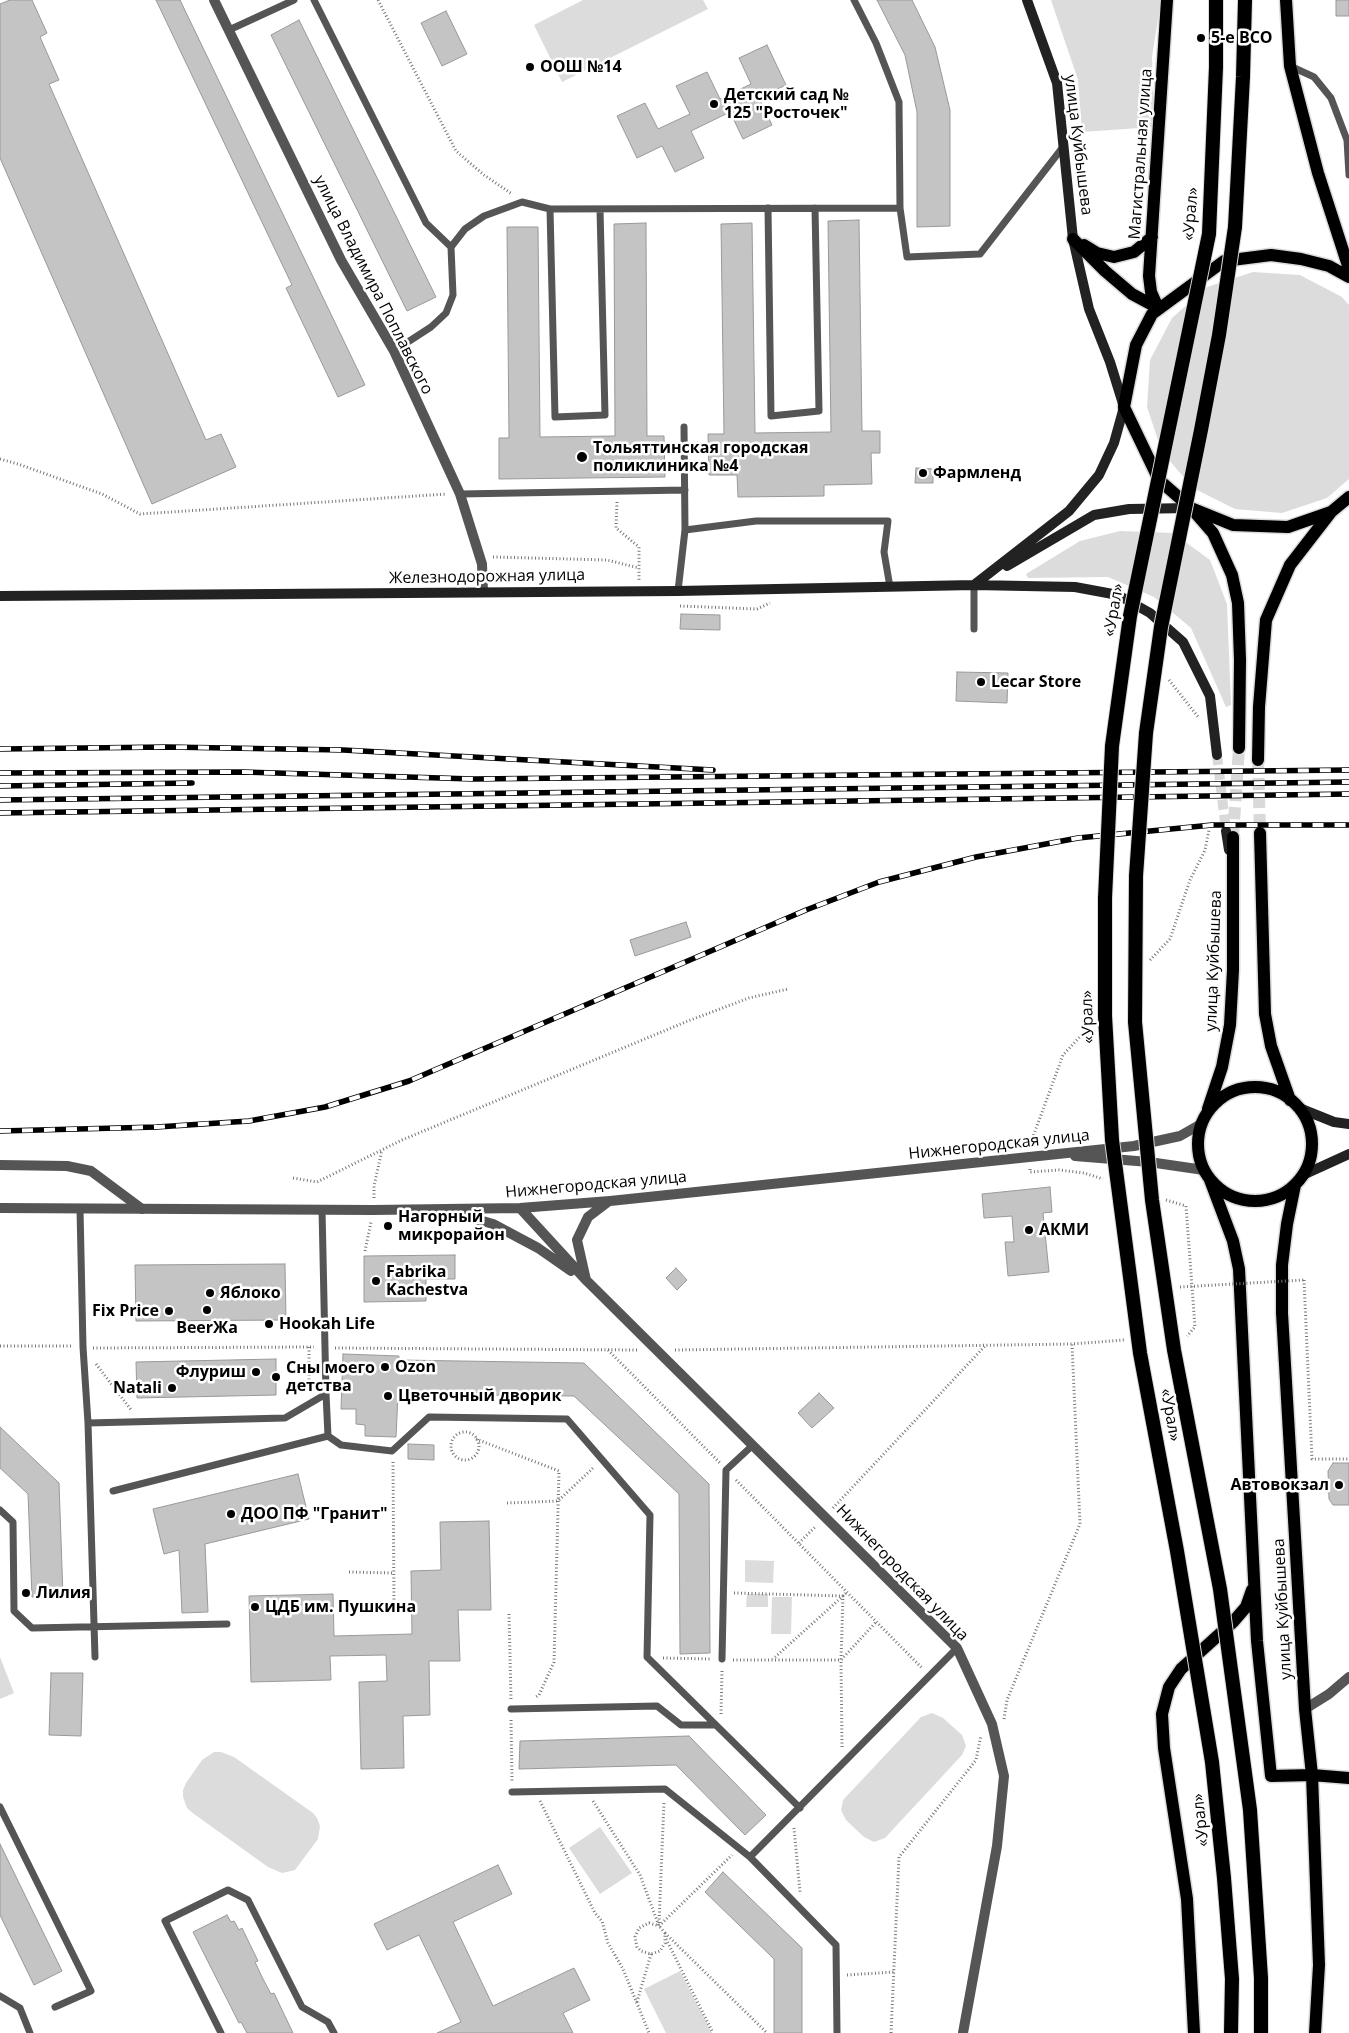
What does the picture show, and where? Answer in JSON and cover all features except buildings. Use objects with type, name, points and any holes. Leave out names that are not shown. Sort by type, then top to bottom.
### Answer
[{"type":"highway","name":"«Урал»","points":[[1216,0],[1216,67],[1209,234],[1130,616],[1112,746],[1105,898],[1104,1016],[1112,1140],[1140,1353],[1177,1551],[1212,1762],[1231,1970],[1231,2033]]},
{"type":"highway","name":"«Урал»","points":[[1245,0],[1235,227],[1219,335],[1160,627],[1146,733],[1136,876],[1135,1022],[1152,1200],[1174,1350],[1220,1589],[1250,1810],[1262,1978],[1261,2033]]},
{"type":"main road","name":"улица Куйбышева","points":[[1027,0],[1057,83],[1073,239],[1089,309],[1110,362],[1124,407]]},
{"type":"main road","name":"Магистральная улица","points":[[1158,308],[1151,292],[1149,276],[1167,0]]},
{"type":"main road","points":[[1286,0],[1290,66],[1318,173],[1349,269]]},
{"type":"main road","points":[[1073,239],[1097,253],[1114,256],[1134,252],[1152,237]]},
{"type":"main road","points":[[1073,239],[1105,271],[1132,294],[1158,308]]},
{"type":"main road","points":[[974,585],[1069,511],[1099,475],[1114,443],[1124,407],[1136,345],[1152,314],[1158,308],[1224,261],[1271,255],[1301,259],[1329,266],[1349,277]]},
{"type":"main road","points":[[1124,407],[1159,480],[1191,508],[1213,533],[1232,574],[1238,603],[1240,660],[1239,748]]},
{"type":"main road","points":[[1258,760],[1259,707],[1266,620],[1290,565],[1331,512],[1349,497]]},
{"type":"main road","points":[[974,585],[1094,515],[1129,508],[1191,508],[1233,525],[1288,527],[1331,512]]},
{"type":"main road","name":"Железнодорожная улица","points":[[0,596],[890,588],[974,585],[1075,586],[1118,595],[1150,613],[1183,642],[1210,696],[1217,755]]},
{"type":"main road","points":[[1260,833],[1265,1014],[1272,1046],[1295,1104],[1306,1118],[1312,1141],[1310,1159],[1299,1180]]},
{"type":"main road","name":"улица Куйбышева","points":[[1204,1118],[1222,1067],[1230,1025],[1233,885],[1229,834]]},
{"type":"main road","points":[[1349,1124],[1334,1122],[1295,1104],[1269,1089],[1246,1088],[1223,1096],[1214,1104],[1204,1118],[1197,1147],[1207,1175],[1229,1195],[1252,1201],[1275,1198],[1299,1180],[1349,1154]]},
{"type":"main road","name":"улица Куйбышева","points":[[1207,1175],[1233,1242],[1239,1268],[1257,1641],[1271,1776],[1312,1775]]},
{"type":"main road","name":"улица Куйбышева","points":[[1299,1180],[1287,1224],[1282,1265],[1282,1313],[1305,1709],[1312,1775],[1319,1965],[1315,2033]]},
{"type":"main road","name":"улица Куйбышева","points":[[1194,2033],[1187,1899],[1164,1748],[1162,1714],[1169,1687],[1181,1669],[1233,1622],[1246,1607],[1254,1585]]},
{"type":"main road","points":[[1312,1775],[1349,1778]]},
{"type":"street","name":"улица Владимира Поплавского","points":[[214,0],[341,260],[394,351],[460,494],[482,564],[483,592]]},
{"type":"street","name":"Нижнегородская улица","points":[[0,1208],[445,1210],[520,1208],[610,1201],[1134,1146],[1180,1136],[1204,1118]]},
{"type":"street","points":[[1049,1154],[1149,1162],[1207,1175]]},
{"type":"street","points":[[0,1165],[68,1166],[91,1171],[142,1209]]},
{"type":"street","points":[[586,1281],[577,1240],[588,1217],[610,1201]]},
{"type":"street","points":[[520,1208],[586,1281]]},
{"type":"street","points":[[445,1210],[493,1224],[538,1248],[586,1281]]},
{"type":"street","name":"Нижнегородская улица","points":[[586,1281],[957,1648],[992,1724],[1004,1776],[997,1846],[963,2033]]},
{"type":"street","points":[[1305,1709],[1329,1694],[1349,1677]]},
{"type":"lane","points":[[229,30],[294,0]]},
{"type":"lane","points":[[314,0],[426,223],[451,246]]},
{"type":"lane","points":[[854,0],[876,43],[899,102],[900,208],[907,257],[980,254],[1063,147]]},
{"type":"lane","points":[[1290,66],[1314,78],[1331,98],[1347,140],[1349,175]]},
{"type":"lane","points":[[394,351],[430,327],[446,313],[453,295],[451,246],[465,229],[484,216],[522,202],[550,208],[600,209],[900,208]]},
{"type":"lane","points":[[550,208],[555,417],[605,415],[600,209]]},
{"type":"lane","points":[[768,208],[772,416],[818,411],[815,208]]},
{"type":"lane","points":[[678,590],[686,530],[684,427]]},
{"type":"lane","points":[[460,494],[685,490]]},
{"type":"lane","points":[[686,530],[756,521],[888,521],[884,552],[890,588]]},
{"type":"lane","points":[[974,585],[974,629]]},
{"type":"lane","points":[[80,1208],[83,1347],[88,1423],[95,1657]]},
{"type":"lane","points":[[322,1210],[328,1436]]},
{"type":"lane","points":[[88,1423],[285,1418],[326,1394]]},
{"type":"lane","points":[[113,1492],[328,1436],[341,1445],[392,1451],[428,1417],[567,1419],[650,1515],[647,1657],[800,1808]]},
{"type":"lane","points":[[722,1660],[726,1470],[753,1445]]},
{"type":"lane","points":[[0,1510],[12,1522],[14,1611],[32,1628],[227,1624]]},
{"type":"lane","points":[[750,1857],[957,1648]]},
{"type":"lane","points":[[511,1709],[657,1706],[681,1725],[715,1725]]},
{"type":"lane","points":[[512,1792],[665,1789],[750,1857],[836,1945],[837,2033]]},
{"type":"lane","points":[[0,1807],[92,1991],[56,2007]]},
{"type":"lane","points":[[221,2033],[165,1921],[228,1890],[248,1900],[302,2007],[328,2022],[334,2033]]},
{"type":"lane","points":[[0,1996],[20,2008],[30,2033]]},
{"type":"path","points":[[378,0],[456,151],[484,175],[522,202]]},
{"type":"path","points":[[0,459],[102,494],[140,514],[460,494]]},
{"type":"path","points":[[617,491],[616,528],[639,547],[639,590]]},
{"type":"path","points":[[479,556],[607,560],[639,568]]},
{"type":"path","points":[[678,606],[757,609],[772,602]]},
{"type":"path","points":[[1168,679],[1201,721]]},
{"type":"path","points":[[1205,850],[1209,830]]},
{"type":"path","points":[[293,1178],[317,1182],[402,1140],[688,1022],[749,998],[788,989]]},
{"type":"path","points":[[1174,1287],[1304,1280],[1312,1459],[1349,1459]]},
{"type":"path","points":[[799,1543],[985,1346]]},
{"type":"path","points":[[83,1347],[140,1421]]},
{"type":"path","points":[[309,1347],[309,1403]]},
{"type":"path","points":[[607,1350],[930,1676]]},
{"type":"path","points":[[476,1439],[478,1450],[474,1456],[468,1460],[454,1456],[451,1442],[461,1432],[469,1432],[476,1439],[559,1470],[554,1662],[539,1695],[511,1709]]},
{"type":"path","points":[[392,1451],[394,1606]]},
{"type":"path","points":[[507,1502],[558,1501],[602,1460]]},
{"type":"path","points":[[349,1572],[394,1572]]},
{"type":"path","points":[[723,1592],[843,1596]]},
{"type":"path","points":[[772,1660],[847,1592]]},
{"type":"path","points":[[842,1765],[841,1660],[843,1596]]},
{"type":"path","points":[[509,1614],[512,1792]]},
{"type":"path","points":[[647,1657],[722,1660],[841,1660],[876,1622]]},
{"type":"path","points":[[721,1731],[722,1660]]},
{"type":"path","points":[[659,1926],[665,1789]]},
{"type":"path","points":[[587,1791],[640,1875],[659,1926],[766,2032],[763,2033]]},
{"type":"path","points":[[536,1792],[595,1913],[602,1921],[608,1943],[624,1969],[649,2033]]},
{"type":"path","points":[[793,1815],[802,1910]]},
{"type":"path","points":[[659,1926],[738,1849]]},
{"type":"path","points":[[659,1926],[654,1924],[644,1925],[639,1928],[635,1937],[637,1948],[645,1954],[660,1951],[666,1938]]},
{"type":"path","points":[[665,1933],[714,2033]]},
{"type":"path","points":[[637,2002],[651,1954]]},
{"type":"path","points":[[836,1976],[894,1972]]},
{"type":"shaded area","points":[[583,0],[703,0],[708,9],[562,82],[534,25]]},
{"type":"shaded area","points":[[1051,0],[1161,0],[1152,57],[1154,127],[1082,132],[1078,80]]},
{"type":"shaded area","points":[[1253,272],[1300,275],[1342,297],[1349,305],[1349,479],[1327,498],[1282,513],[1235,509],[1193,488],[1162,452],[1147,407],[1150,360],[1172,318],[1207,287]]},
{"type":"shaded area","points":[[1120,531],[1173,533],[1210,560],[1227,604],[1231,705],[1226,707],[1191,628],[1154,597],[1108,577],[1028,578],[1026,574],[1080,541]]},
{"type":"shaded area","points":[[745,1560],[774,1561],[773,1583],[745,1582]]},
{"type":"shaded area","points":[[747,1594],[768,1594],[768,1607],[746,1607]]},
{"type":"shaded area","points":[[772,1597],[792,1597],[791,1634],[771,1634]]},
{"type":"shaded area","points":[[0,1657],[14,1693],[0,1699]]},
{"type":"shaded area","points":[[932,1713],[943,1718],[962,1735],[966,1746],[962,1755],[885,1838],[874,1842],[864,1837],[846,1820],[841,1810],[843,1800],[921,1717]]},
{"type":"shaded area","points":[[214,1752],[221,1752],[234,1757],[313,1813],[317,1818],[320,1826],[318,1839],[295,1870],[282,1873],[268,1867],[187,1808],[183,1797],[186,1783],[202,1760]]},
{"type":"shaded area","points":[[600,1827],[632,1873],[600,1894],[569,1848]]},
{"type":"shaded area","points":[[680,1971],[712,2033],[666,2033],[644,1989]]},
{"type":"tunnel","points":[[1233,837],[1239,748]]},
{"type":"tunnel","points":[[1217,755],[1226,831]]},
{"type":"tunnel","points":[[1258,760],[1260,833]]},
{"type":"railway","points":[[0,749],[167,747],[343,750],[713,770]]},
{"type":"railway","points":[[0,773],[243,772],[473,779],[1349,770]]},
{"type":"railway","points":[[0,800],[1349,782]]},
{"type":"railway","points":[[0,786],[192,783]]},
{"type":"railway","points":[[0,813],[1349,794]]},
{"type":"railway","points":[[0,1131],[157,1127],[249,1121],[325,1107],[409,1081],[806,910],[879,882],[976,857],[1078,838],[1212,825],[1349,825]]},
{"type":"place","name":"5-е ВСО","points":[[1201,38]]},
{"type":"place","name":"ООШ №14","points":[[530,67]]},
{"type":"place","name":"Детский сад № 125 \"Росточек\"","points":[[714,104]]},
{"type":"place","name":"Тольяттинская городская поликлиника №4","points":[[582,457]]},
{"type":"place","name":"Фармленд","points":[[923,473]]},
{"type":"place","name":"Lecar Store","points":[[981,682]]},
{"type":"place","name":"Нагорный микрорайон","points":[[388,1226]]},
{"type":"place","name":"АКМИ","points":[[1029,1230]]},
{"type":"place","name":"Fabrika Kachestva","points":[[376,1281]]},
{"type":"place","name":"Яблоко","points":[[210,1293]]},
{"type":"place","name":"BeerЖа","points":[[207,1310]]},
{"type":"place","name":"Fix Price","points":[[169,1311]]},
{"type":"place","name":"Hookah Life","points":[[269,1324]]},
{"type":"place","name":"Ozon","points":[[385,1367]]},
{"type":"place","name":"Флуриш","points":[[256,1372]]},
{"type":"place","name":"Сны моего детства","points":[[276,1377]]},
{"type":"place","name":"Natali","points":[[172,1388]]},
{"type":"place","name":"Цветочный дворик","points":[[388,1396]]},
{"type":"place","name":"Автовокзал","points":[[1339,1485]]},
{"type":"place","name":"ДОО ПФ \"Гранит\"","points":[[231,1514]]},
{"type":"place","name":"Лилия","points":[[26,1593]]},
{"type":"place","name":"ЦДБ им. Пушкина","points":[[255,1607]]}]
